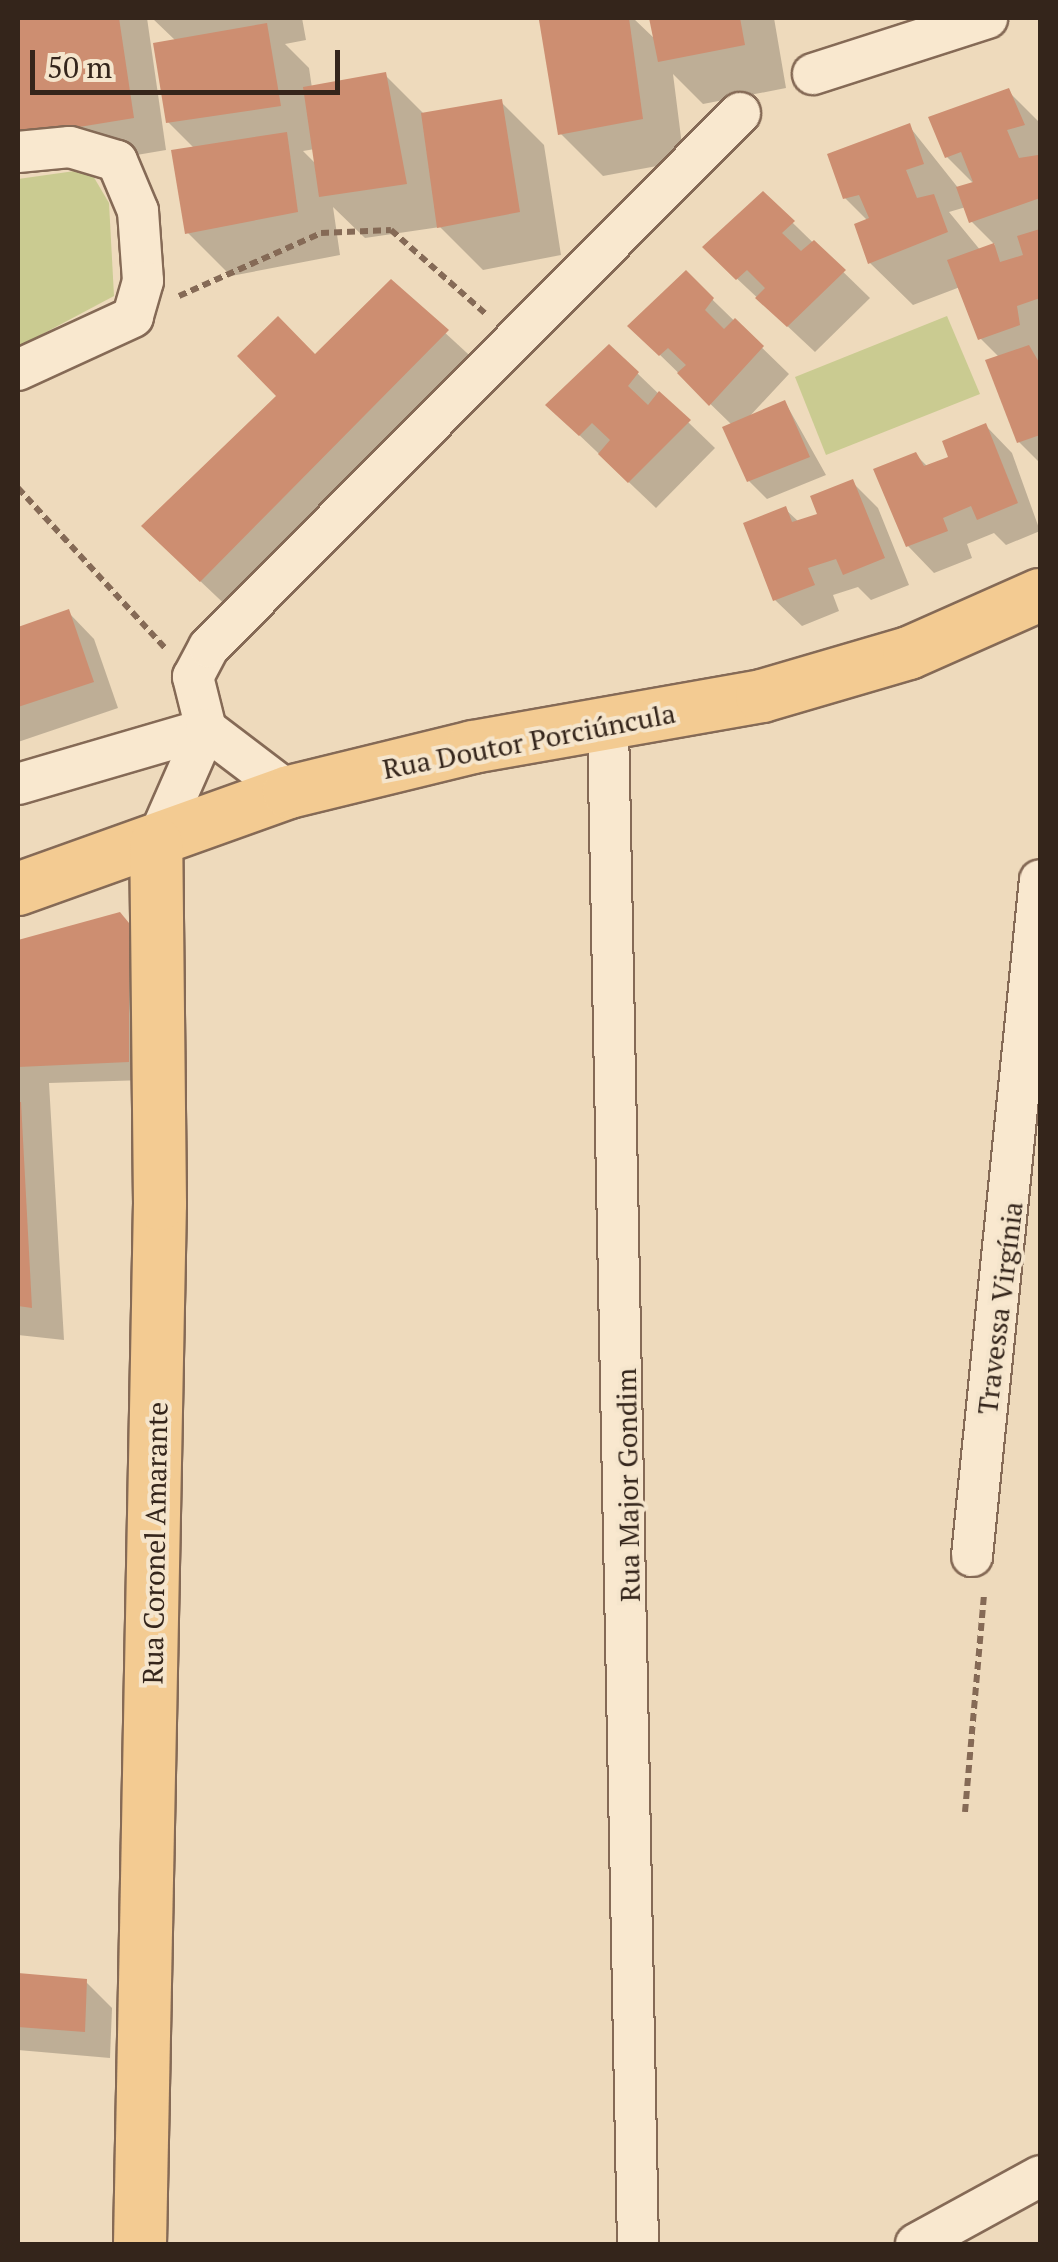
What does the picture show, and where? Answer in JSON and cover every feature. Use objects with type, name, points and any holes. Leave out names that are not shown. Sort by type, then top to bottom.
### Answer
[{"type":"main road","name":"Rua Doutor Porciúncula","points":[[18,889],[156,843],[289,792],[762,696],[909,653],[1040,595]]},
{"type":"main road","name":"Rua Coronel Amarante","points":[[140,2244],[160,1127],[156,843]]},
{"type":"street","points":[[812,74],[987,18]]},
{"type":"street","points":[[156,843],[206,729],[193,677],[208,648],[740,113]]},
{"type":"street","points":[[18,152],[70,147],[117,161],[138,211],[144,281],[132,317],[18,370]]},
{"type":"street","name":"Rua Major Gondim","points":[[608,725],[638,1898],[638,2244]]},
{"type":"street","points":[[18,784],[206,729]]},
{"type":"street","points":[[206,729],[289,792]]},
{"type":"street","name":"Travessa Virgínia","points":[[978,1570],[1032,1107],[1040,880]]},
{"type":"street","points":[[916,2244],[1040,2176]]},
{"type":"path","points":[[132,317],[320,232],[391,230],[514,338]]},
{"type":"path","points":[[18,488],[193,677]]},
{"type":"path","points":[[964,1812],[978,1570]]},
{"type":"green space","points":[[89,169],[109,203],[114,296],[18,347],[18,179]]},
{"type":"green space","points":[[947,316],[980,394],[826,455],[795,377]]},
{"type":"building","points":[[18,18],[119,18],[134,118],[18,137]]},
{"type":"building","points":[[629,18],[643,119],[558,135],[539,20]]},
{"type":"building","points":[[649,18],[740,18],[745,45],[658,62]]},
{"type":"building","points":[[267,23],[281,106],[166,123],[153,43]]},
{"type":"building","points":[[386,72],[407,184],[319,197],[303,87]]},
{"type":"building","points":[[1009,88],[1025,125],[1007,130],[1019,158],[1038,155],[1040,198],[969,223],[956,187],[973,182],[961,152],[945,158],[928,117]]},
{"type":"building","points":[[502,99],[520,212],[437,228],[421,113]]},
{"type":"building","points":[[910,123],[924,164],[906,170],[917,198],[934,194],[948,232],[868,264],[854,224],[869,218],[859,195],[843,199],[827,154]]},
{"type":"building","points":[[287,132],[298,212],[185,234],[171,150]]},
{"type":"building","points":[[763,191],[795,221],[782,233],[801,251],[814,240],[846,270],[787,327],[755,298],[765,288],[747,270],[736,280],[702,247]]},
{"type":"building","points":[[1040,229],[1040,298],[1017,306],[1020,325],[978,340],[947,260],[994,243],[1000,262],[1023,255],[1017,236]]},
{"type":"building","points":[[686,270],[714,298],[705,310],[724,329],[735,318],[764,346],[709,406],[677,373],[686,365],[668,348],[659,356],[627,326]]},
{"type":"building","points":[[391,279],[449,330],[200,582],[141,526],[276,396],[237,356],[278,316],[315,354]]},
{"type":"building","points":[[609,344],[639,372],[628,386],[648,405],[659,391],[691,420],[628,483],[598,454],[610,440],[592,423],[579,436],[545,405]]},
{"type":"building","points":[[1029,345],[1040,364],[1040,435],[1017,443],[985,360]]},
{"type":"building","points":[[785,400],[810,457],[747,482],[722,427]]},
{"type":"building","points":[[986,423],[1018,503],[977,520],[971,506],[943,518],[948,531],[906,547],[873,469],[916,452],[924,466],[948,457],[942,441]]},
{"type":"building","points":[[853,479],[885,558],[843,575],[836,559],[808,568],[815,585],[773,601],[743,523],[786,506],[792,522],[817,514],[810,496]]},
{"type":"building","points":[[69,609],[94,682],[18,707],[18,627]]},
{"type":"building","points":[[120,912],[129,923],[129,1062],[18,1067],[18,940]]},
{"type":"building","points":[[21,1102],[32,1308],[18,1306]]},
{"type":"building","points":[[18,1973],[87,1979],[85,2032],[18,2027]]}]
